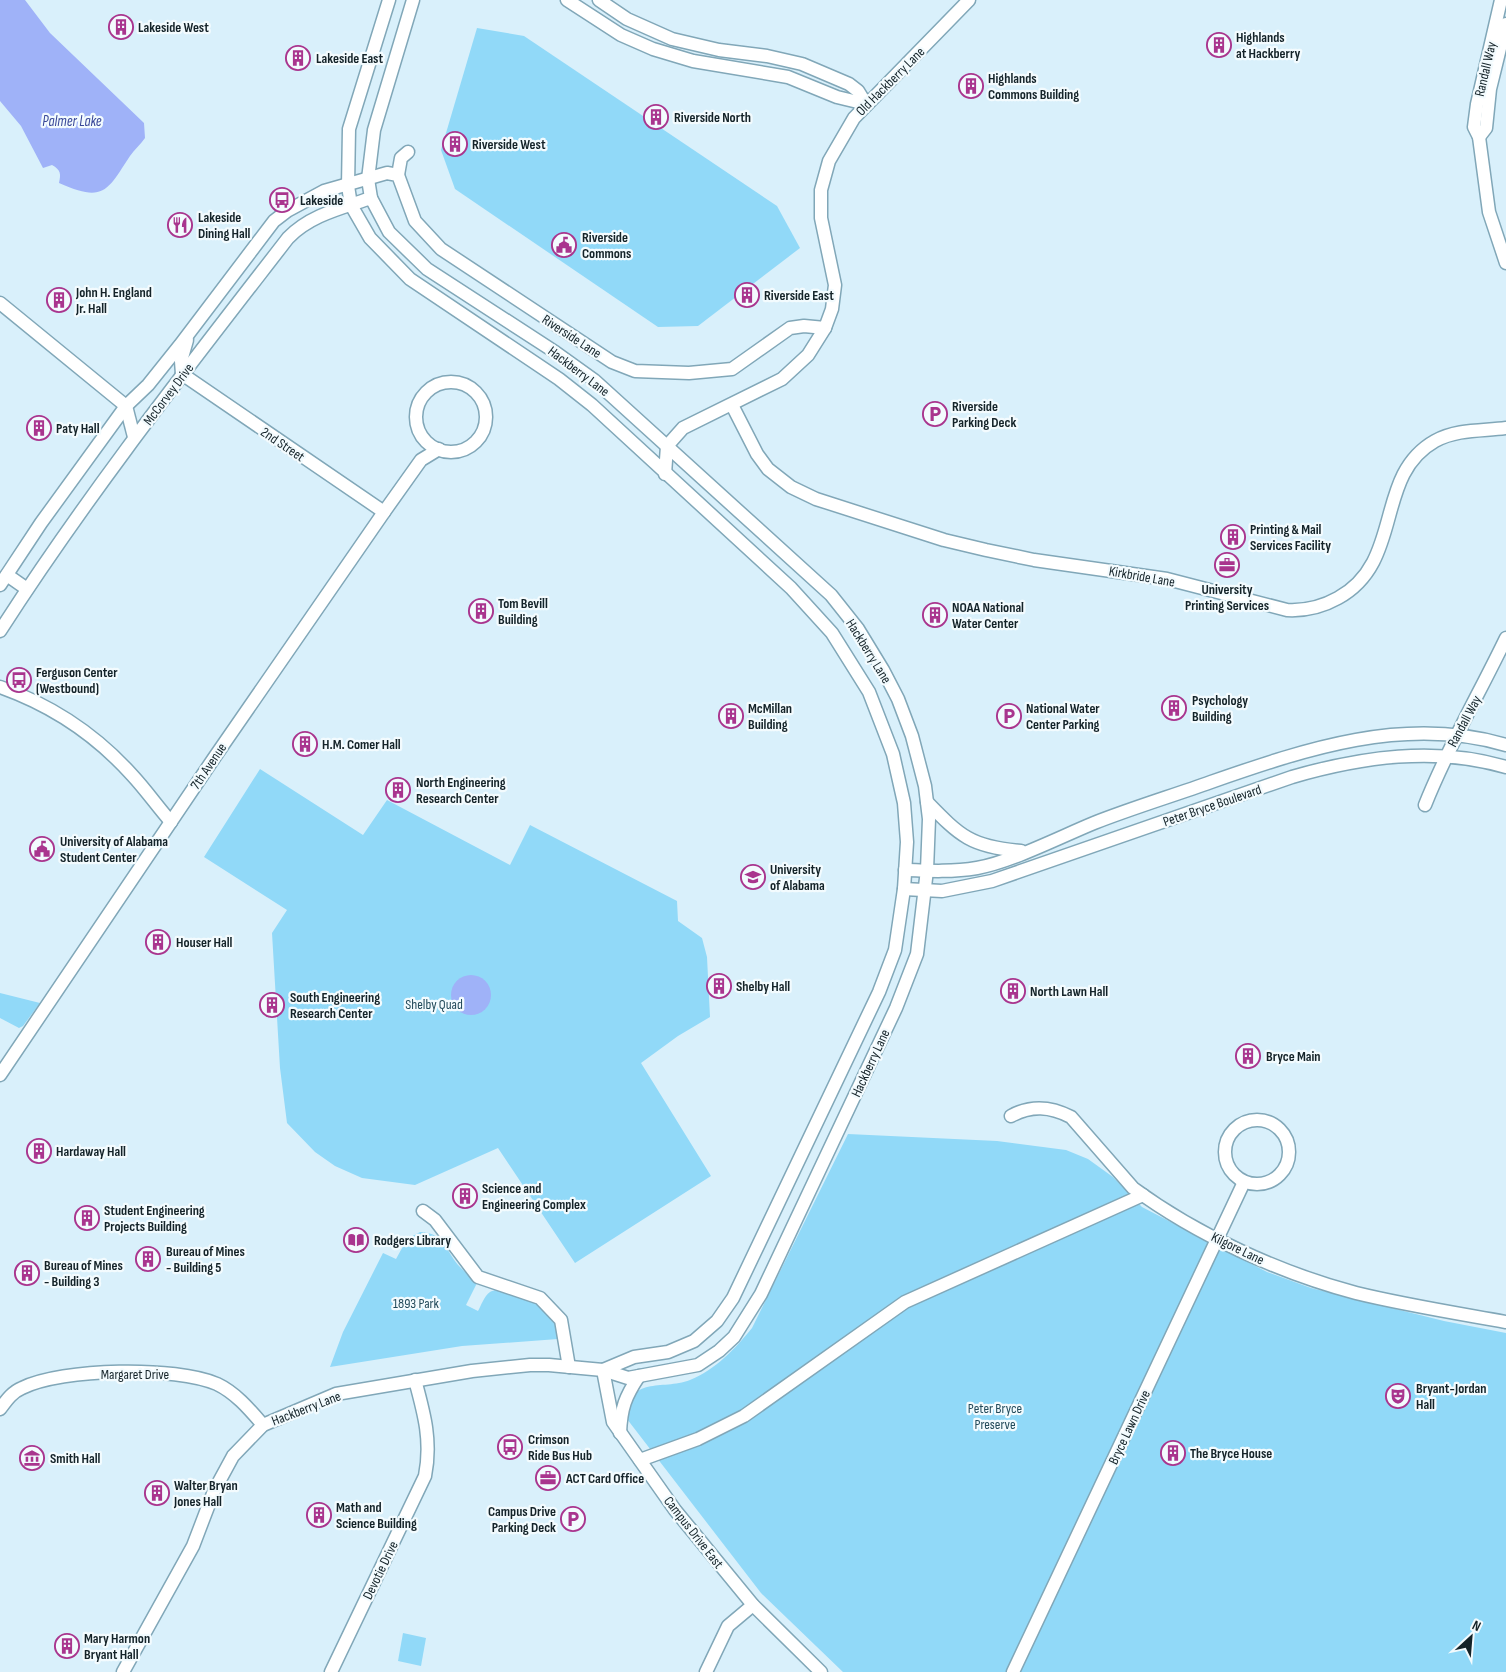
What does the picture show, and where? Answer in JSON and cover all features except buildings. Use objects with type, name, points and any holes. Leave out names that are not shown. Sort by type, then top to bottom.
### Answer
[{"type":"street","name":"Hackberry Lane","points":[[388,0],[348,129],[348,186],[352,205],[370,238],[410,279],[565,384],[592,405],[796,594],[832,633],[869,692],[893,754],[904,803],[907,842],[906,870],[894,950],[878,992],[733,1298],[717,1321],[694,1340],[668,1352],[634,1357],[603,1370]]},
{"type":"street","name":"Hackberry Lane","points":[[123,1672],[194,1546],[214,1491],[233,1456],[263,1425],[336,1394],[415,1380],[530,1365],[603,1370],[628,1378],[698,1365],[719,1351],[734,1337],[761,1294],[896,1008],[917,954],[930,843],[927,802],[912,736],[898,699],[858,629],[831,595],[594,380],[555,352],[427,269],[389,232],[371,198],[368,179],[374,130],[413,0]]},
{"type":"street","points":[[567,0],[621,35],[653,50],[677,58],[788,77],[837,97],[866,104]]},
{"type":"street","points":[[598,0],[648,30],[672,38],[719,50],[767,56],[802,64],[849,84],[858,91],[866,104]]},
{"type":"street","name":"Old Hackberry Lane","points":[[667,446],[684,428],[782,379],[808,355],[825,328],[832,310],[835,285],[821,218],[821,190],[829,161],[851,123],[866,104],[969,0]]},
{"type":"street","name":"Randall Way","points":[[1501,0],[1476,104],[1474,127],[1479,137],[1489,212],[1506,263]]},
{"type":"street","points":[[621,15],[621,35]]},
{"type":"street","name":"Randall Way","points":[[1479,137],[1486,128],[1490,89],[1506,24]]},
{"type":"street","points":[[739,69],[767,56]]},
{"type":"street","points":[[368,179],[387,173],[398,175],[401,158],[408,152]]},
{"type":"street","name":"Riverside Lane","points":[[398,175],[415,221],[441,249],[612,362],[635,371],[689,373],[732,369],[790,328],[804,326],[825,328]]},
{"type":"street","name":"McCorvey Drive","points":[[3,580],[41,523],[126,406],[148,385],[274,221],[314,196],[368,179]]},
{"type":"street","name":"McCorvey Drive","points":[[0,630],[26,589],[134,437],[296,229],[315,218],[371,198]]},
{"type":"street","points":[[0,303],[126,406],[134,437]]},
{"type":"street","points":[[182,374],[181,361],[190,332]]},
{"type":"street","name":"2nd Street","points":[[182,374],[384,512]]},
{"type":"street","points":[[421,460],[423,438],[416,419],[417,408],[421,398],[429,389],[449,382],[460,383],[470,388],[479,396],[486,418],[483,430],[467,448],[456,451],[439,449],[423,438]]},
{"type":"street","name":"Kirkbride Lane","points":[[732,405],[757,454],[768,469],[791,486],[816,499],[944,540],[1034,560],[1167,579],[1287,610],[1311,609],[1334,600],[1346,594],[1368,572],[1381,547],[1397,487],[1416,455],[1434,442],[1457,433],[1504,431]]},
{"type":"street","points":[[1504,431],[1506,418]]},
{"type":"street","points":[[665,474],[667,446]]},
{"type":"street","name":"7th Avenue","points":[[0,1075],[384,512],[421,460],[439,449]]},
{"type":"street","points":[[3,580],[26,589]]},
{"type":"street","name":"Randall Way","points":[[1425,805],[1455,735],[1468,716],[1506,638]]},
{"type":"street","points":[[0,687],[52,710],[89,735],[131,774],[171,822]]},
{"type":"street","name":"Peter Bryce Boulevard","points":[[906,870],[943,872],[979,868],[1093,824],[1320,746],[1352,739],[1394,734],[1455,735],[1506,745]]},
{"type":"street","name":"Peter Bryce Boulevard","points":[[904,889],[924,891],[961,888],[1012,875],[1292,777],[1332,765],[1391,756],[1446,757],[1506,767]]},
{"type":"street","points":[[927,802],[960,835],[976,843],[996,849],[1026,851]]},
{"type":"street","name":"Kilgore Lane","points":[[1010,1116],[1023,1109],[1040,1108],[1057,1110],[1071,1117],[1133,1188],[1162,1208],[1273,1265],[1355,1292],[1506,1322]]},
{"type":"street","points":[[1246,1122],[1268,1122],[1284,1136],[1289,1157],[1285,1167],[1272,1180],[1254,1184],[1244,1182],[1232,1171],[1226,1157],[1226,1146],[1230,1136],[1246,1122]]},
{"type":"street","name":"Bryce Lawn Drive","points":[[1013,1672],[1244,1182]]},
{"type":"street","points":[[640,1460],[698,1439],[744,1416],[905,1302],[1143,1195]]},
{"type":"street","points":[[423,1211],[435,1220],[478,1277],[540,1298],[560,1320],[569,1367]]},
{"type":"street","name":"Campus Drive East","points":[[603,1370],[613,1422],[675,1510],[753,1605],[821,1672]]},
{"type":"street","name":"Margaret Drive","points":[[0,1409],[11,1395],[21,1388],[49,1378],[149,1372],[176,1374],[217,1384],[229,1391],[263,1425]]},
{"type":"street","points":[[620,1433],[621,1412],[627,1395],[639,1376]]},
{"type":"street","name":"Devotie Drive","points":[[330,1672],[425,1476],[429,1456],[429,1438],[415,1380]]},
{"type":"street","points":[[706,1672],[728,1626],[753,1605]]},
{"type":"green space","points":[[477,28],[524,36],[777,206],[800,248],[698,326],[658,327],[455,189],[441,150]]},
{"type":"green space","name":"Shelby Quad","points":[[260,769],[363,835],[387,800],[510,865],[530,825],[677,901],[678,921],[702,938],[707,957],[710,1017],[678,1036],[641,1063],[711,1176],[575,1263],[498,1148],[415,1185],[362,1178],[335,1166],[315,1152],[287,1123],[280,1068],[272,933],[287,910],[204,857]]},
{"type":"green space","points":[[0,993],[40,1003],[23,1026],[19,1028],[0,1018]]},
{"type":"green space","name":"Peter Bryce Preserve","points":[[848,1134],[997,1141],[1066,1150],[1088,1159],[1113,1177],[1142,1207],[1267,1272],[1311,1288],[1444,1321],[1506,1333],[1506,1672],[843,1672],[761,1593],[627,1419],[629,1405],[634,1395],[640,1390],[648,1387],[679,1383],[699,1376],[724,1358],[752,1328]]},
{"type":"green space","name":"1893 Park","points":[[420,1232],[434,1235],[440,1239],[460,1267],[477,1283],[466,1305],[478,1311],[484,1298],[490,1292],[497,1290],[520,1296],[544,1310],[553,1319],[558,1329],[558,1339],[462,1346],[330,1367],[343,1332],[383,1253],[396,1259],[407,1239]]},
{"type":"green space","points":[[403,1633],[426,1638],[421,1666],[398,1661]]},
{"type":"water","name":"Palmer Lake","points":[[0,0],[25,0],[50,33],[144,123],[145,138],[116,178],[103,190],[86,192],[59,183],[59,171],[52,165],[43,168],[21,126],[0,101]]},
{"type":"water","points":[[471,975],[485,981],[491,995],[485,1009],[471,1015],[457,1009],[451,995],[457,981]]},
{"type":"place","name":"Lakeside West","points":[[121,27]]},
{"type":"place","name":"Highlands at Hackberry","points":[[1219,45]]},
{"type":"place","name":"Lakeside East","points":[[298,58]]},
{"type":"place","name":"Highlands Commons Building","points":[[971,86]]},
{"type":"place","name":"Riverside North","points":[[656,117]]},
{"type":"place","name":"Riverside West","points":[[455,144]]},
{"type":"place","name":"Lakeside","points":[[282,200]]},
{"type":"place","name":"Lakeside Dining Hall","points":[[180,225]]},
{"type":"place","name":"Riverside Commons","points":[[564,245]]},
{"type":"place","name":"Riverside East","points":[[747,295]]},
{"type":"place","name":"John H. England Jr. Hall","points":[[59,300]]},
{"type":"place","name":"Riverside Parking Deck","points":[[935,414]]},
{"type":"place","name":"Paty Hall","points":[[39,428]]},
{"type":"place","name":"Printing & Mail Services Facility","points":[[1233,537]]},
{"type":"place","name":"University Printing Services","points":[[1227,565]]},
{"type":"place","name":"Tom Bevill Building","points":[[481,611]]},
{"type":"place","name":"NOAA National Water Center","points":[[935,615]]},
{"type":"place","name":"Ferguson Center (Westbound)","points":[[19,680]]},
{"type":"place","name":"Psychology Building","points":[[1174,708]]},
{"type":"place","name":"McMillan Building","points":[[731,716]]},
{"type":"place","name":"National Water Center Parking","points":[[1009,716]]},
{"type":"place","name":"H.M. Comer Hall","points":[[305,744]]},
{"type":"place","name":"North Engineering Research Center","points":[[398,790]]},
{"type":"place","name":"University of Alabama Student Center","points":[[42,849]]},
{"type":"place","name":"University of Alabama","points":[[753,877]]},
{"type":"place","name":"Houser Hall","points":[[158,942]]},
{"type":"place","name":"Shelby Hall","points":[[719,986]]},
{"type":"place","name":"North Lawn Hall","points":[[1013,991]]},
{"type":"place","name":"South Engineering Research Center","points":[[272,1005]]},
{"type":"place","name":"Bryce Main","points":[[1248,1056]]},
{"type":"place","name":"Hardaway Hall","points":[[39,1151]]},
{"type":"place","name":"Science and Engineering Complex","points":[[465,1196]]},
{"type":"place","name":"Student Engineering Projects Building","points":[[87,1218]]},
{"type":"place","name":"Rodgers Library","points":[[356,1240]]},
{"type":"place","name":"Bureau of Mines - Building 5","points":[[148,1259]]},
{"type":"place","name":"Bureau of Mines - Building 3","points":[[27,1273]]},
{"type":"place","name":"Bryant-Jordan Hall","points":[[1398,1396]]},
{"type":"place","name":"Crimson Ride Bus Hub","points":[[510,1447]]},
{"type":"place","name":"The Bryce House","points":[[1173,1453]]},
{"type":"place","name":"Smith Hall","points":[[32,1458]]},
{"type":"place","name":"ACT Card Office","points":[[548,1478]]},
{"type":"place","name":"Walter Bryan Jones Hall","points":[[157,1493]]},
{"type":"place","name":"Math and Science Building","points":[[319,1515]]},
{"type":"place","name":"Campus Drive Parking Deck","points":[[573,1519]]},
{"type":"place","name":"Mary Harmon Bryant Hall","points":[[67,1646]]}]
